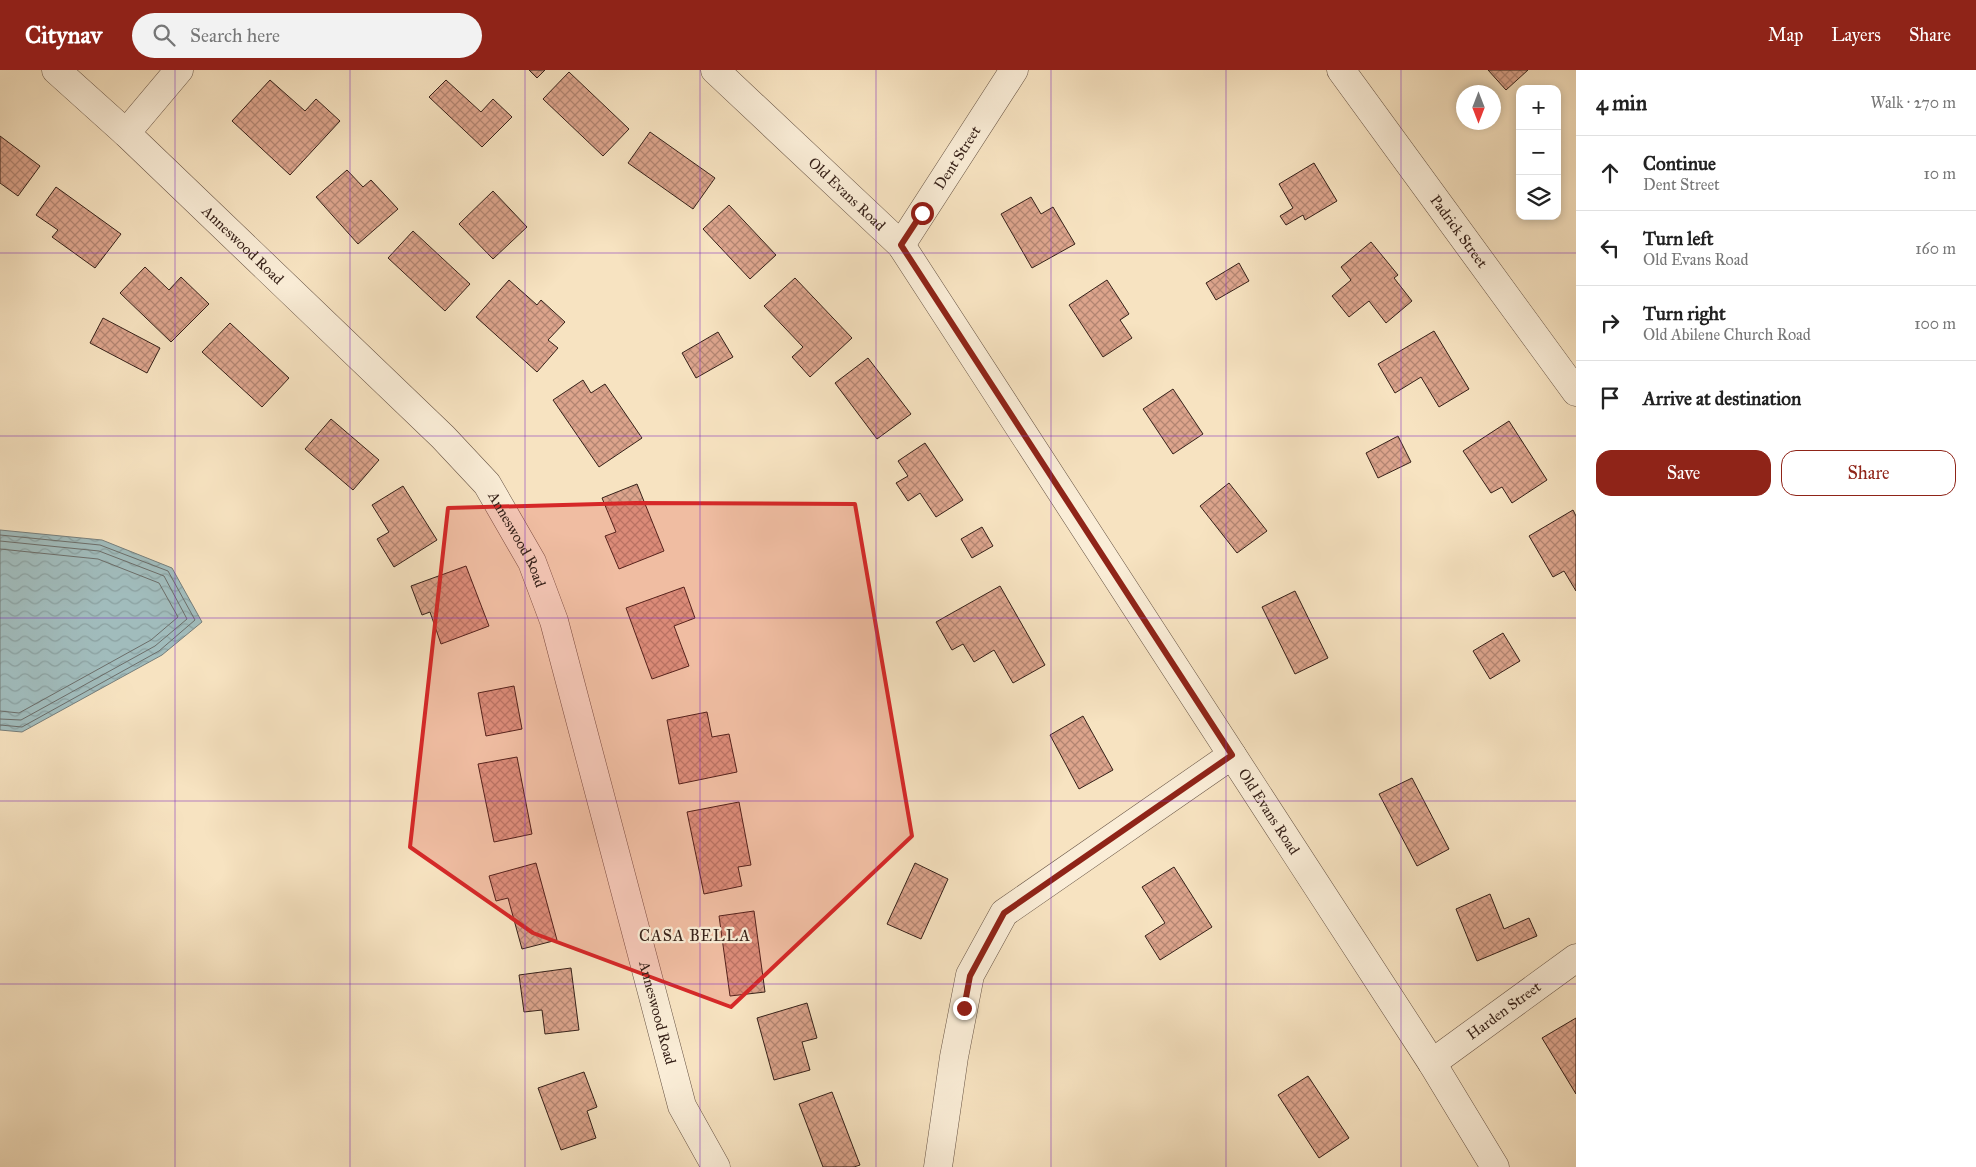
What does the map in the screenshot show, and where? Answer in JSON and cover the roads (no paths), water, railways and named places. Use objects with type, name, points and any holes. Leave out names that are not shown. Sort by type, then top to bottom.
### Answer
[{"type":"street","name":"Anneswood Road","points":[[56,70],[126,133],[444,437],[487,484],[532,562],[554,621],[682,1106],[716,1167]]},
{"type":"street","points":[[126,133],[179,70]]},
{"type":"street","name":"Old Evans Road","points":[[715,70],[901,245],[1432,1063],[1495,1167]]},
{"type":"street","name":"Dent Street","points":[[901,245],[1014,70]]},
{"type":"street","name":"Padrick Street","points":[[1341,70],[1576,392]]},
{"type":"street","points":[[938,1167],[954,1057],[970,976],[1004,913],[1232,755]]},
{"type":"street","name":"Harden Street","points":[[1432,1063],[1576,958]]},
{"type":"water","points":[[0,530],[102,540],[172,568],[202,622],[162,655],[22,732],[0,730]]},
{"type":"district","name":"CASA BELLA","points":[[695,935]]}]
